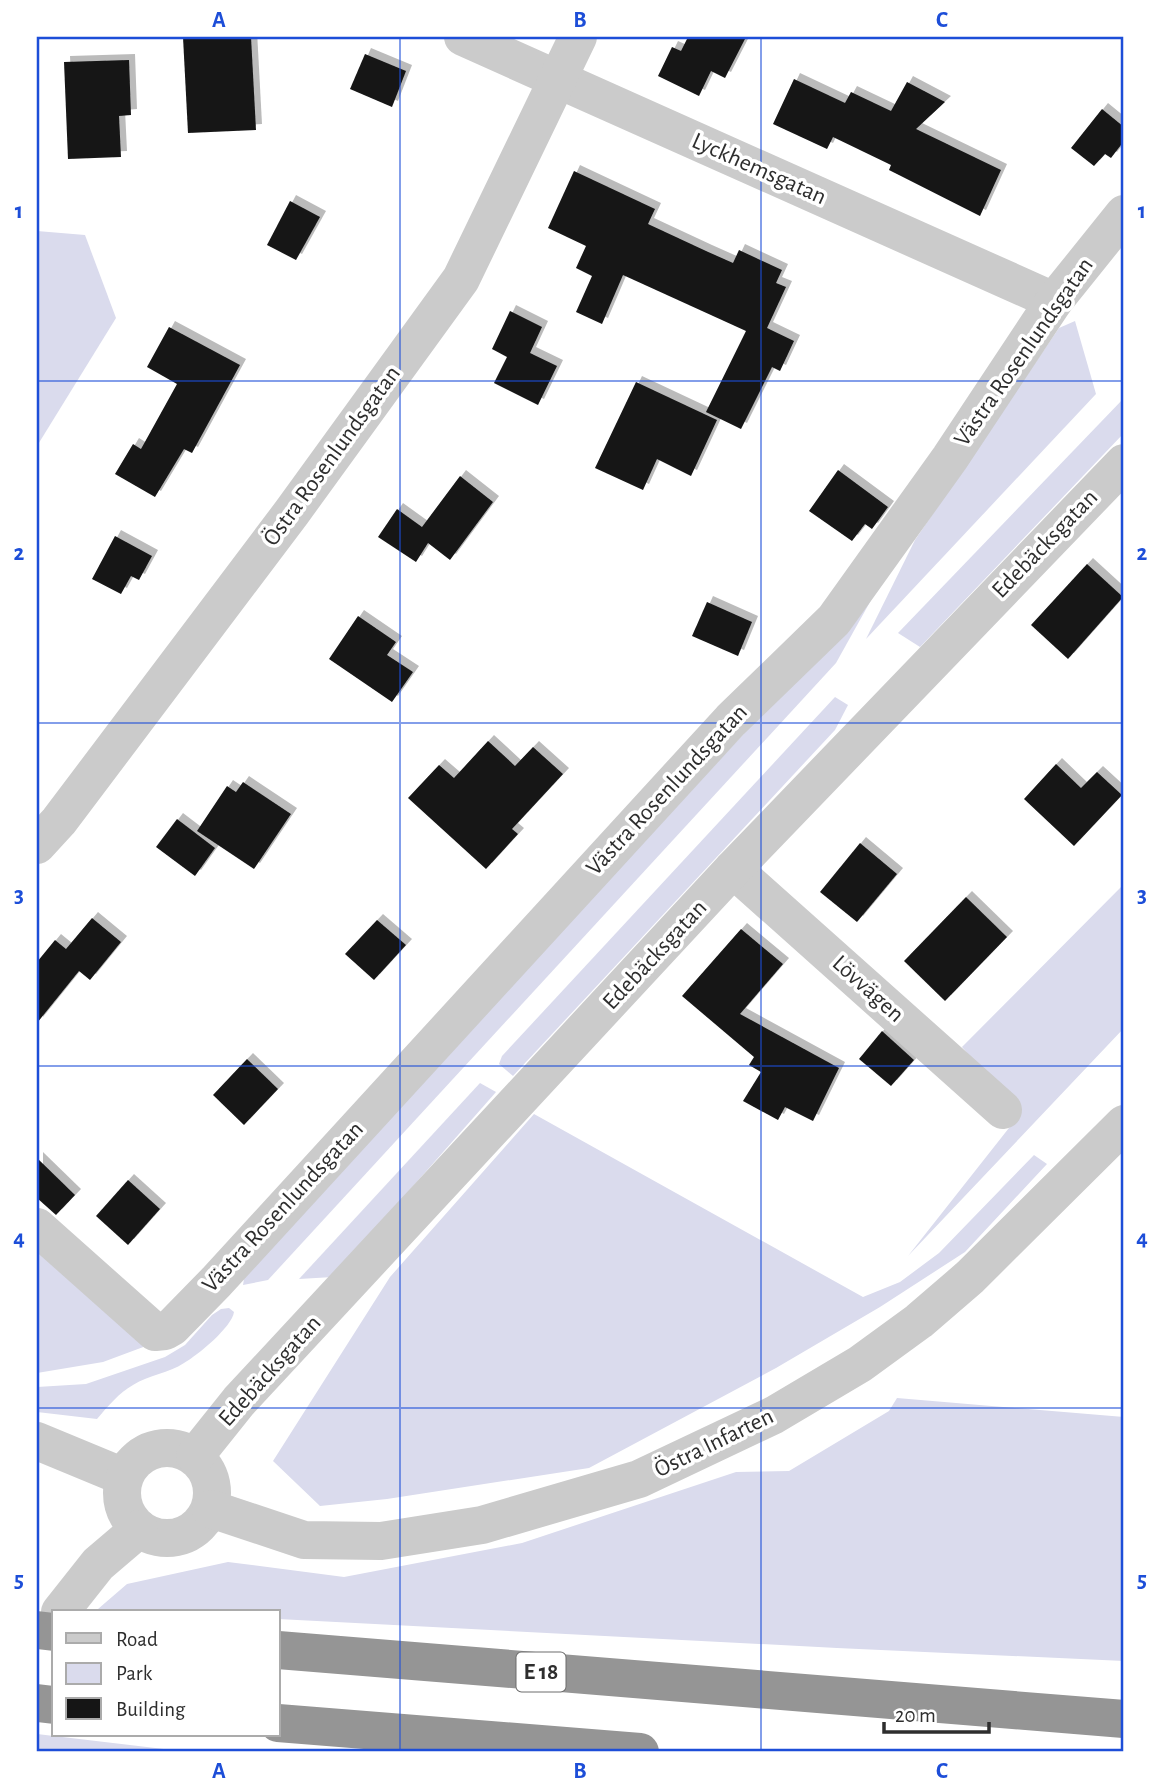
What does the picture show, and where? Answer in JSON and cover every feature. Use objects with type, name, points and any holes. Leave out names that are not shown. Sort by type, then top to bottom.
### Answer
[{"type":"highway","name":"E 18","points":[[280,1650],[1124,1719]]},
{"type":"highway","points":[[280,1723],[640,1752]]},
{"type":"street","name":"Lyckhemsgatan","points":[[463,37],[1054,301]]},
{"type":"street","name":"Östra Rosenlundsgatan","points":[[37,845],[60,821],[276,534],[461,279],[578,37]]},
{"type":"street","name":"Västra Rosenlundsgatan","points":[[37,1227],[155,1332],[172,1327],[731,720],[834,620],[950,458],[1054,301],[1124,214]]},
{"type":"street","name":"Edebäcksgatan","points":[[195,1456],[239,1401],[733,869],[1124,463]]},
{"type":"street","name":"Lövvägen","points":[[733,869],[1003,1110]]},
{"type":"street","name":"Östra Infarten","points":[[211,1509],[304,1540],[381,1541],[482,1525],[639,1479],[774,1415],[860,1364],[919,1321],[970,1278],[1124,1124]]},
{"type":"street","points":[[37,1441],[124,1477]]},
{"type":"street","points":[[163,1447],[195,1456],[213,1485],[211,1509],[200,1526],[181,1536],[162,1538],[139,1529],[122,1500],[124,1477],[140,1455],[163,1447]]},
{"type":"street","points":[[62,1610],[98,1564],[139,1529]]},
{"type":"street","points":[[37,1642],[52,1623]]},
{"type":"green space","points":[[37,231],[85,235],[116,318],[37,446]]},
{"type":"green space","points":[[1075,321],[1096,394],[866,639],[915,540],[1059,328]]},
{"type":"green space","points":[[1124,398],[1124,433],[920,647],[898,633]]},
{"type":"green space","points":[[875,593],[836,663],[268,1280],[243,1285],[246,1267]]},
{"type":"green space","points":[[835,697],[848,705],[835,730],[513,1076],[499,1064],[502,1056]]},
{"type":"green space","points":[[1124,884],[1124,1028],[908,1256],[1020,1114],[962,1047]]},
{"type":"green space","points":[[480,1083],[496,1092],[333,1277],[299,1279]]},
{"type":"green space","points":[[534,1114],[863,1297],[900,1282],[939,1253],[1034,1155],[1047,1164],[965,1252],[880,1307],[776,1368],[589,1468],[387,1499],[320,1506],[273,1461],[390,1277]]},
{"type":"green space","points":[[37,1244],[146,1346],[103,1362],[37,1373]]},
{"type":"green space","points":[[229,1308],[234,1312],[232,1318],[221,1333],[205,1347],[178,1366],[128,1388],[97,1419],[37,1412],[37,1387],[86,1384],[165,1357],[185,1345],[212,1315],[221,1309]]},
{"type":"green space","points":[[897,1398],[1124,1417],[1124,1661],[280,1619],[280,1610],[98,1609],[127,1584],[228,1562],[344,1577],[522,1543],[736,1472],[789,1471],[889,1411]]},
{"type":"green space","points":[[37,1734],[189,1752],[37,1752]]},
{"type":"building","points":[[183,37],[251,37],[256,130],[188,133]]},
{"type":"building","points":[[688,37],[746,37],[725,78],[711,71],[699,96],[658,76],[672,47],[681,51]]},
{"type":"building","points":[[365,54],[406,71],[392,107],[350,89]]},
{"type":"building","points":[[129,60],[131,115],[119,116],[121,157],[68,159],[64,62]]},
{"type":"building","points":[[794,79],[845,103],[851,92],[891,111],[907,82],[945,102],[916,129],[1001,170],[980,216],[889,170],[891,165],[833,137],[827,149],[773,124]]},
{"type":"building","points":[[1102,109],[1124,127],[1124,141],[1111,158],[1105,154],[1094,166],[1071,148]]},
{"type":"building","points":[[574,171],[655,209],[648,224],[733,263],[739,250],[782,270],[776,283],[786,287],[767,328],[794,341],[780,371],[772,367],[741,429],[706,412],[746,331],[623,275],[602,324],[576,312],[592,276],[576,268],[586,246],[548,228]]},
{"type":"building","points":[[290,201],[320,217],[296,260],[267,245]]},
{"type":"building","points":[[510,311],[542,327],[530,353],[557,366],[538,405],[494,383],[507,357],[492,349]]},
{"type":"building","points":[[169,327],[240,365],[192,453],[184,449],[155,497],[115,474],[133,444],[141,449],[177,384],[147,367]]},
{"type":"building","points":[[636,382],[717,420],[691,476],[657,459],[643,490],[595,468]]},
{"type":"building","points":[[838,470],[888,507],[872,529],[865,524],[852,541],[809,511]]},
{"type":"building","points":[[460,476],[493,502],[450,560],[428,543],[416,562],[378,537],[397,509],[422,527]]},
{"type":"building","points":[[115,536],[152,556],[139,580],[131,576],[121,594],[92,579]]},
{"type":"building","points":[[1087,564],[1123,597],[1068,659],[1031,625]]},
{"type":"building","points":[[707,602],[752,622],[738,656],[692,636]]},
{"type":"building","points":[[358,616],[396,642],[387,655],[413,672],[392,702],[329,659]]},
{"type":"building","points":[[488,741],[515,766],[533,747],[563,774],[512,829],[518,834],[486,869],[408,798],[439,765],[454,778]]},
{"type":"building","points":[[1056,764],[1081,788],[1097,772],[1122,795],[1074,846],[1024,799]]},
{"type":"building","points":[[243,782],[291,814],[254,869],[197,831],[227,786],[236,792]]},
{"type":"building","points":[[177,819],[215,848],[195,876],[156,847]]},
{"type":"building","points":[[860,843],[897,874],[857,922],[820,892]]},
{"type":"building","points":[[966,897],[1007,937],[945,1001],[904,961]]},
{"type":"building","points":[[92,918],[121,942],[90,980],[79,971],[37,1023],[37,962],[55,940],[66,949]]},
{"type":"building","points":[[377,920],[406,945],[374,980],[345,954]]},
{"type":"building","points":[[741,929],[783,964],[740,1014],[839,1068],[813,1121],[785,1107],[778,1120],[743,1101],[761,1072],[749,1065],[754,1057],[682,996]]},
{"type":"building","points":[[882,1031],[914,1060],[891,1086],[859,1059]]},
{"type":"building","points":[[247,1059],[278,1089],[244,1125],[213,1095]]},
{"type":"building","points":[[37,1158],[75,1195],[56,1215],[37,1198]]},
{"type":"building","points":[[128,1180],[160,1209],[128,1245],[96,1216]]}]
